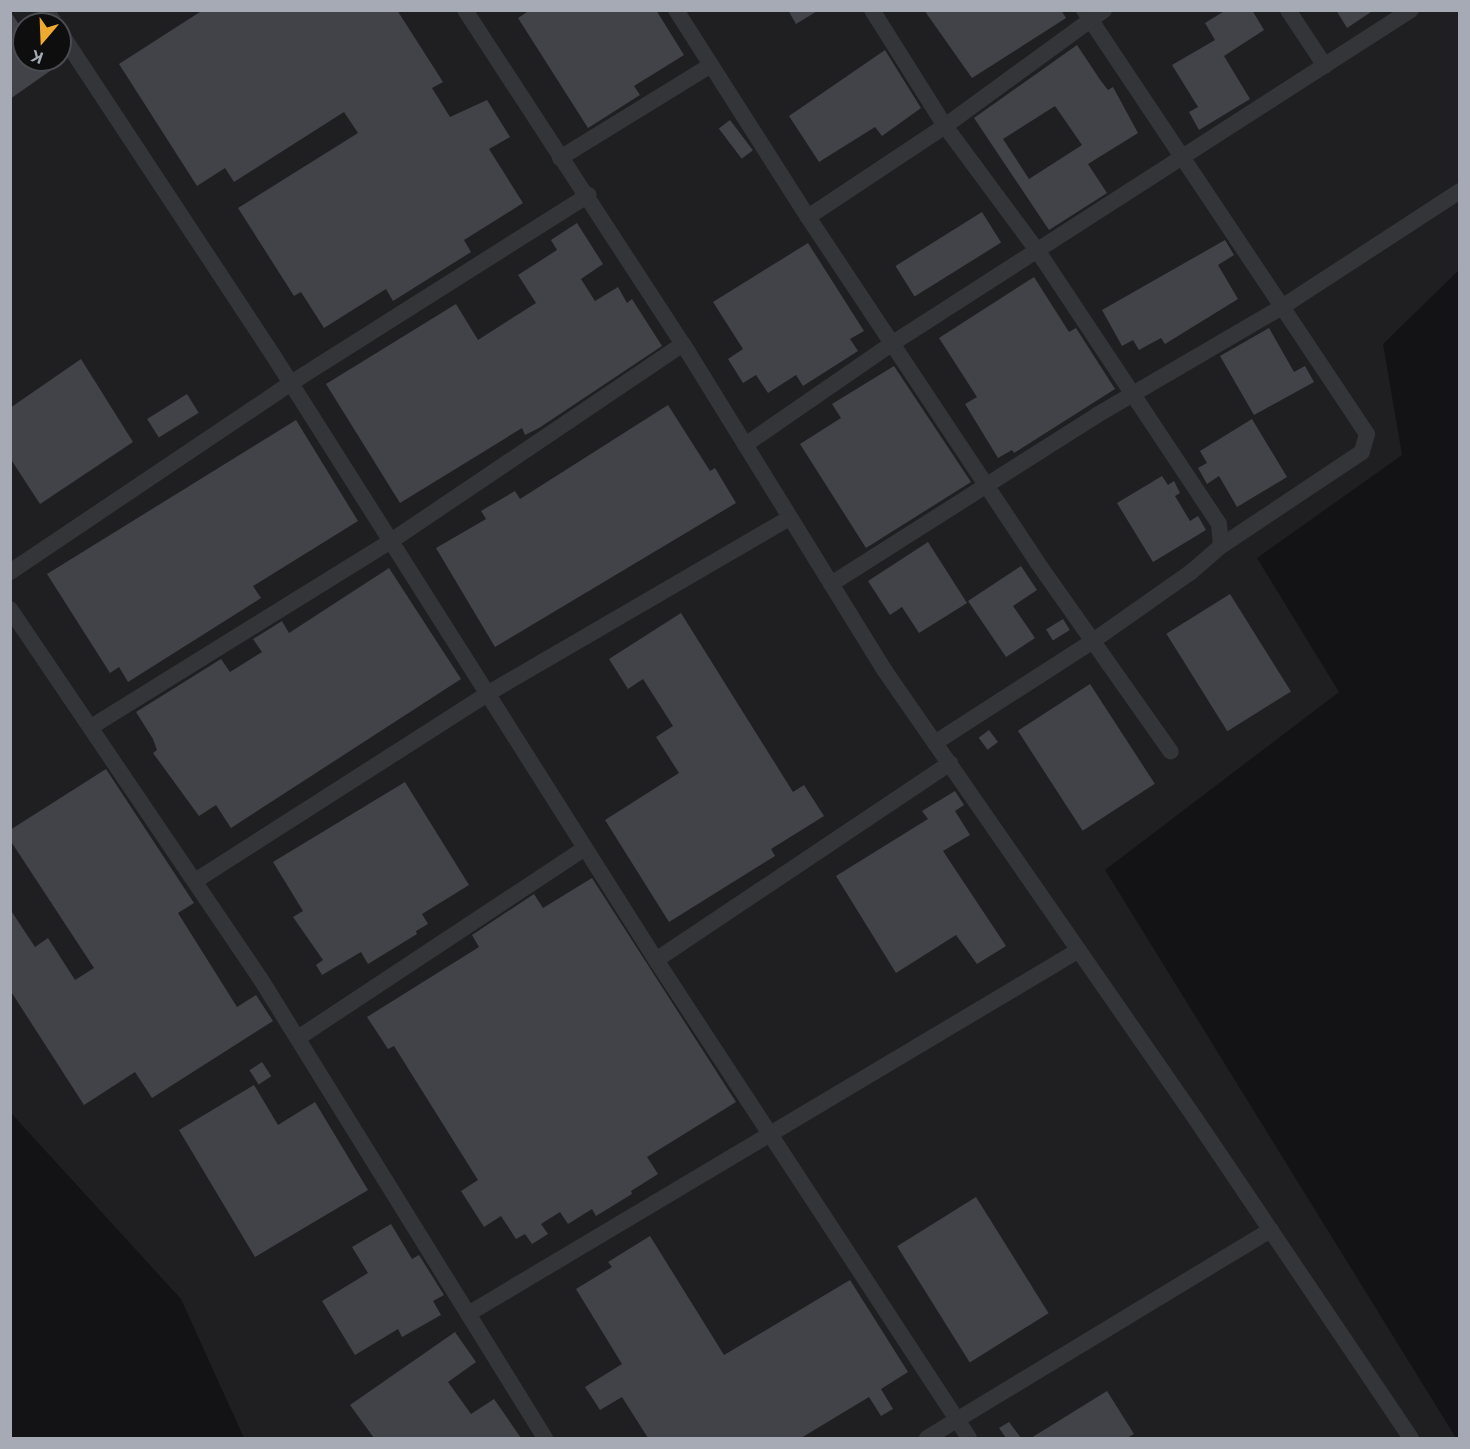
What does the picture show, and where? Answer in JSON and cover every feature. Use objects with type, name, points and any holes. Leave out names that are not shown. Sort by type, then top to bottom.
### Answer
[{"type":"street","points":[[676,10],[808,217],[1171,753]]},
{"type":"street","points":[[872,10],[945,126],[1039,253],[1131,395],[1219,524],[1221,546]]},
{"type":"street","points":[[1288,10],[1325,66]]},
{"type":"street","points":[[745,444],[893,343],[1039,253],[1411,10]]},
{"type":"street","points":[[471,13],[560,158],[588,195],[831,584],[935,744],[1079,950],[1411,1438]]},
{"type":"street","points":[[808,217],[945,126],[1092,13],[1183,159],[1367,434],[1362,452],[1221,546],[1093,641],[935,744]]},
{"type":"street","points":[[72,50],[291,383],[656,960],[969,1438]]},
{"type":"street","points":[[560,158],[711,65]]},
{"type":"street","points":[[831,584],[1131,395],[1282,307],[1460,191]]},
{"type":"street","points":[[10,572],[291,383],[588,195]]},
{"type":"street","points":[[91,727],[391,541],[683,344]]},
{"type":"street","points":[[195,881],[487,694],[790,518]]},
{"type":"street","points":[[10,609],[195,881],[298,1038],[545,1438]]},
{"type":"street","points":[[656,960],[950,763]]},
{"type":"street","points":[[298,1038],[585,848]]},
{"type":"street","points":[[468,1314],[1079,950]]},
{"type":"street","points":[[927,1438],[1271,1230]]},
{"type":"shaded area","points":[[11,11],[1459,11],[1459,270],[1383,344],[1402,455],[1257,558],[1339,692],[1105,870],[1456,1438],[244,1438],[181,1299],[11,1113]]},
{"type":"building","points":[[203,10],[397,10],[443,82],[432,88],[450,117],[487,100],[510,137],[489,149],[523,203],[464,240],[471,252],[393,301],[386,289],[324,328],[301,292],[294,296],[238,208],[358,133],[344,112],[234,182],[225,168],[197,186],[119,64]]},
{"type":"building","points":[[530,10],[656,10],[684,55],[634,86],[640,95],[588,128],[518,18]]},
{"type":"building","points":[[788,10],[819,10],[796,24]]},
{"type":"building","points":[[924,10],[1061,10],[1066,18],[972,78]]},
{"type":"building","points":[[1226,10],[1252,10],[1264,30],[1224,56],[1250,99],[1199,130],[1189,112],[1198,107],[1172,65],[1215,40],[1205,23]]},
{"type":"building","points":[[1336,10],[1374,10],[1347,28]]},
{"type":"building","points":[[10,11],[12,14],[12,72],[49,72],[10,99]]},
{"type":"building","points":[[1077,45],[1108,90],[1113,87],[1138,133],[1088,164],[1107,193],[1049,230],[974,118]],"holes":[[[1055,106],[1082,145],[1029,179],[1003,139]]]},
{"type":"building","points":[[885,50],[921,108],[882,136],[875,127],[819,162],[789,116]]},
{"type":"building","points":[[730,120],[753,150],[742,159],[719,128]]},
{"type":"building","points":[[982,212],[1001,243],[915,297],[895,266]]},
{"type":"building","points":[[577,223],[603,264],[581,279],[595,301],[618,287],[627,303],[632,299],[662,346],[539,428],[525,435],[522,428],[400,503],[326,384],[456,304],[478,340],[536,303],[518,275],[557,250],[551,240]]},
{"type":"building","points":[[1225,240],[1234,255],[1218,265],[1238,299],[1165,344],[1161,338],[1139,350],[1133,340],[1122,346],[1102,310]]},
{"type":"building","points":[[808,243],[864,331],[850,339],[858,351],[803,386],[796,375],[768,393],[756,375],[743,383],[728,359],[743,349],[713,302]]},
{"type":"building","points":[[1034,277],[1069,332],[1076,328],[1115,389],[1014,453],[1012,450],[998,458],[965,404],[977,397],[939,338]]},
{"type":"building","points":[[1269,328],[1294,372],[1305,366],[1314,382],[1254,415],[1220,356]]},
{"type":"building","points":[[81,359],[133,442],[40,504],[10,458],[10,408]]},
{"type":"building","points":[[894,366],[971,482],[866,548],[800,444],[841,418],[832,404]]},
{"type":"building","points":[[187,394],[199,413],[159,438],[147,419]]},
{"type":"building","points":[[668,405],[710,471],[715,468],[736,503],[495,647],[436,548],[486,519],[481,511],[515,491],[520,499]]},
{"type":"building","points":[[1252,419],[1287,477],[1237,507],[1219,476],[1207,484],[1198,468],[1207,463],[1200,451]]},
{"type":"building","points":[[296,420],[358,521],[253,586],[261,598],[128,682],[119,667],[110,673],[47,574]]},
{"type":"building","points":[[1162,476],[1168,485],[1174,481],[1180,493],[1175,496],[1190,521],[1198,516],[1206,530],[1153,562],[1117,503]]},
{"type":"building","points":[[928,542],[967,603],[919,633],[902,607],[890,615],[868,581]]},
{"type":"building","points":[[1021,566],[1037,590],[1013,606],[1035,638],[1006,657],[968,601]]},
{"type":"building","points":[[389,568],[461,679],[231,828],[216,805],[199,816],[153,753],[157,750],[153,739],[136,712],[221,659],[230,672],[262,652],[253,639],[282,621],[289,633]]},
{"type":"building","points":[[1230,594],[1291,692],[1227,731],[1166,634]]},
{"type":"building","points":[[681,613],[793,792],[804,785],[824,816],[771,849],[775,856],[669,922],[605,820],[679,773],[656,737],[673,726],[643,679],[628,689],[609,659]]},
{"type":"building","points":[[1063,619],[1070,630],[1053,641],[1046,630]]},
{"type":"building","points":[[1090,684],[1155,784],[1083,831],[1018,731]]},
{"type":"building","points":[[989,730],[998,742],[988,750],[979,738]]},
{"type":"building","points":[[106,769],[194,903],[178,913],[237,1007],[256,995],[273,1021],[152,1098],[135,1072],[84,1105],[10,990],[10,909],[35,947],[48,938],[75,980],[94,968],[10,840],[10,830]]},
{"type":"building","points":[[405,782],[469,885],[422,914],[428,924],[416,931],[417,934],[368,964],[361,952],[322,975],[316,965],[323,960],[293,917],[303,911],[273,862]]},
{"type":"building","points":[[955,791],[964,805],[955,811],[970,835],[943,851],[1006,946],[977,964],[956,935],[896,973],[836,876],[928,819],[922,811]]},
{"type":"building","points":[[592,878],[736,1102],[647,1157],[658,1174],[631,1191],[632,1194],[596,1216],[592,1209],[568,1224],[560,1212],[541,1224],[548,1234],[532,1244],[525,1234],[516,1239],[501,1216],[484,1227],[461,1191],[478,1180],[394,1046],[388,1049],[367,1017],[479,947],[472,935],[534,894],[543,908]]},
{"type":"building","points":[[262,1062],[271,1076],[259,1084],[249,1070]]},
{"type":"building","points":[[254,1085],[278,1125],[315,1102],[368,1190],[255,1257],[179,1130]]},
{"type":"building","points":[[976,1197],[1049,1313],[970,1362],[897,1246]]},
{"type":"building","points":[[391,1224],[412,1259],[419,1255],[444,1295],[433,1301],[441,1315],[402,1337],[398,1329],[355,1355],[322,1301],[368,1273],[352,1247]]},
{"type":"building","points":[[650,1236],[724,1355],[850,1280],[908,1372],[881,1389],[893,1409],[881,1416],[869,1397],[801,1438],[648,1438],[622,1397],[600,1410],[585,1387],[622,1364],[576,1289],[612,1267],[608,1262]]},
{"type":"building","points":[[455,1332],[476,1362],[448,1382],[471,1414],[494,1399],[521,1438],[374,1438],[350,1405]]},
{"type":"building","points":[[1107,1391],[1134,1434],[1127,1438],[1031,1438]]},
{"type":"building","points":[[1009,1422],[1021,1438],[1006,1438],[999,1428]]}]
